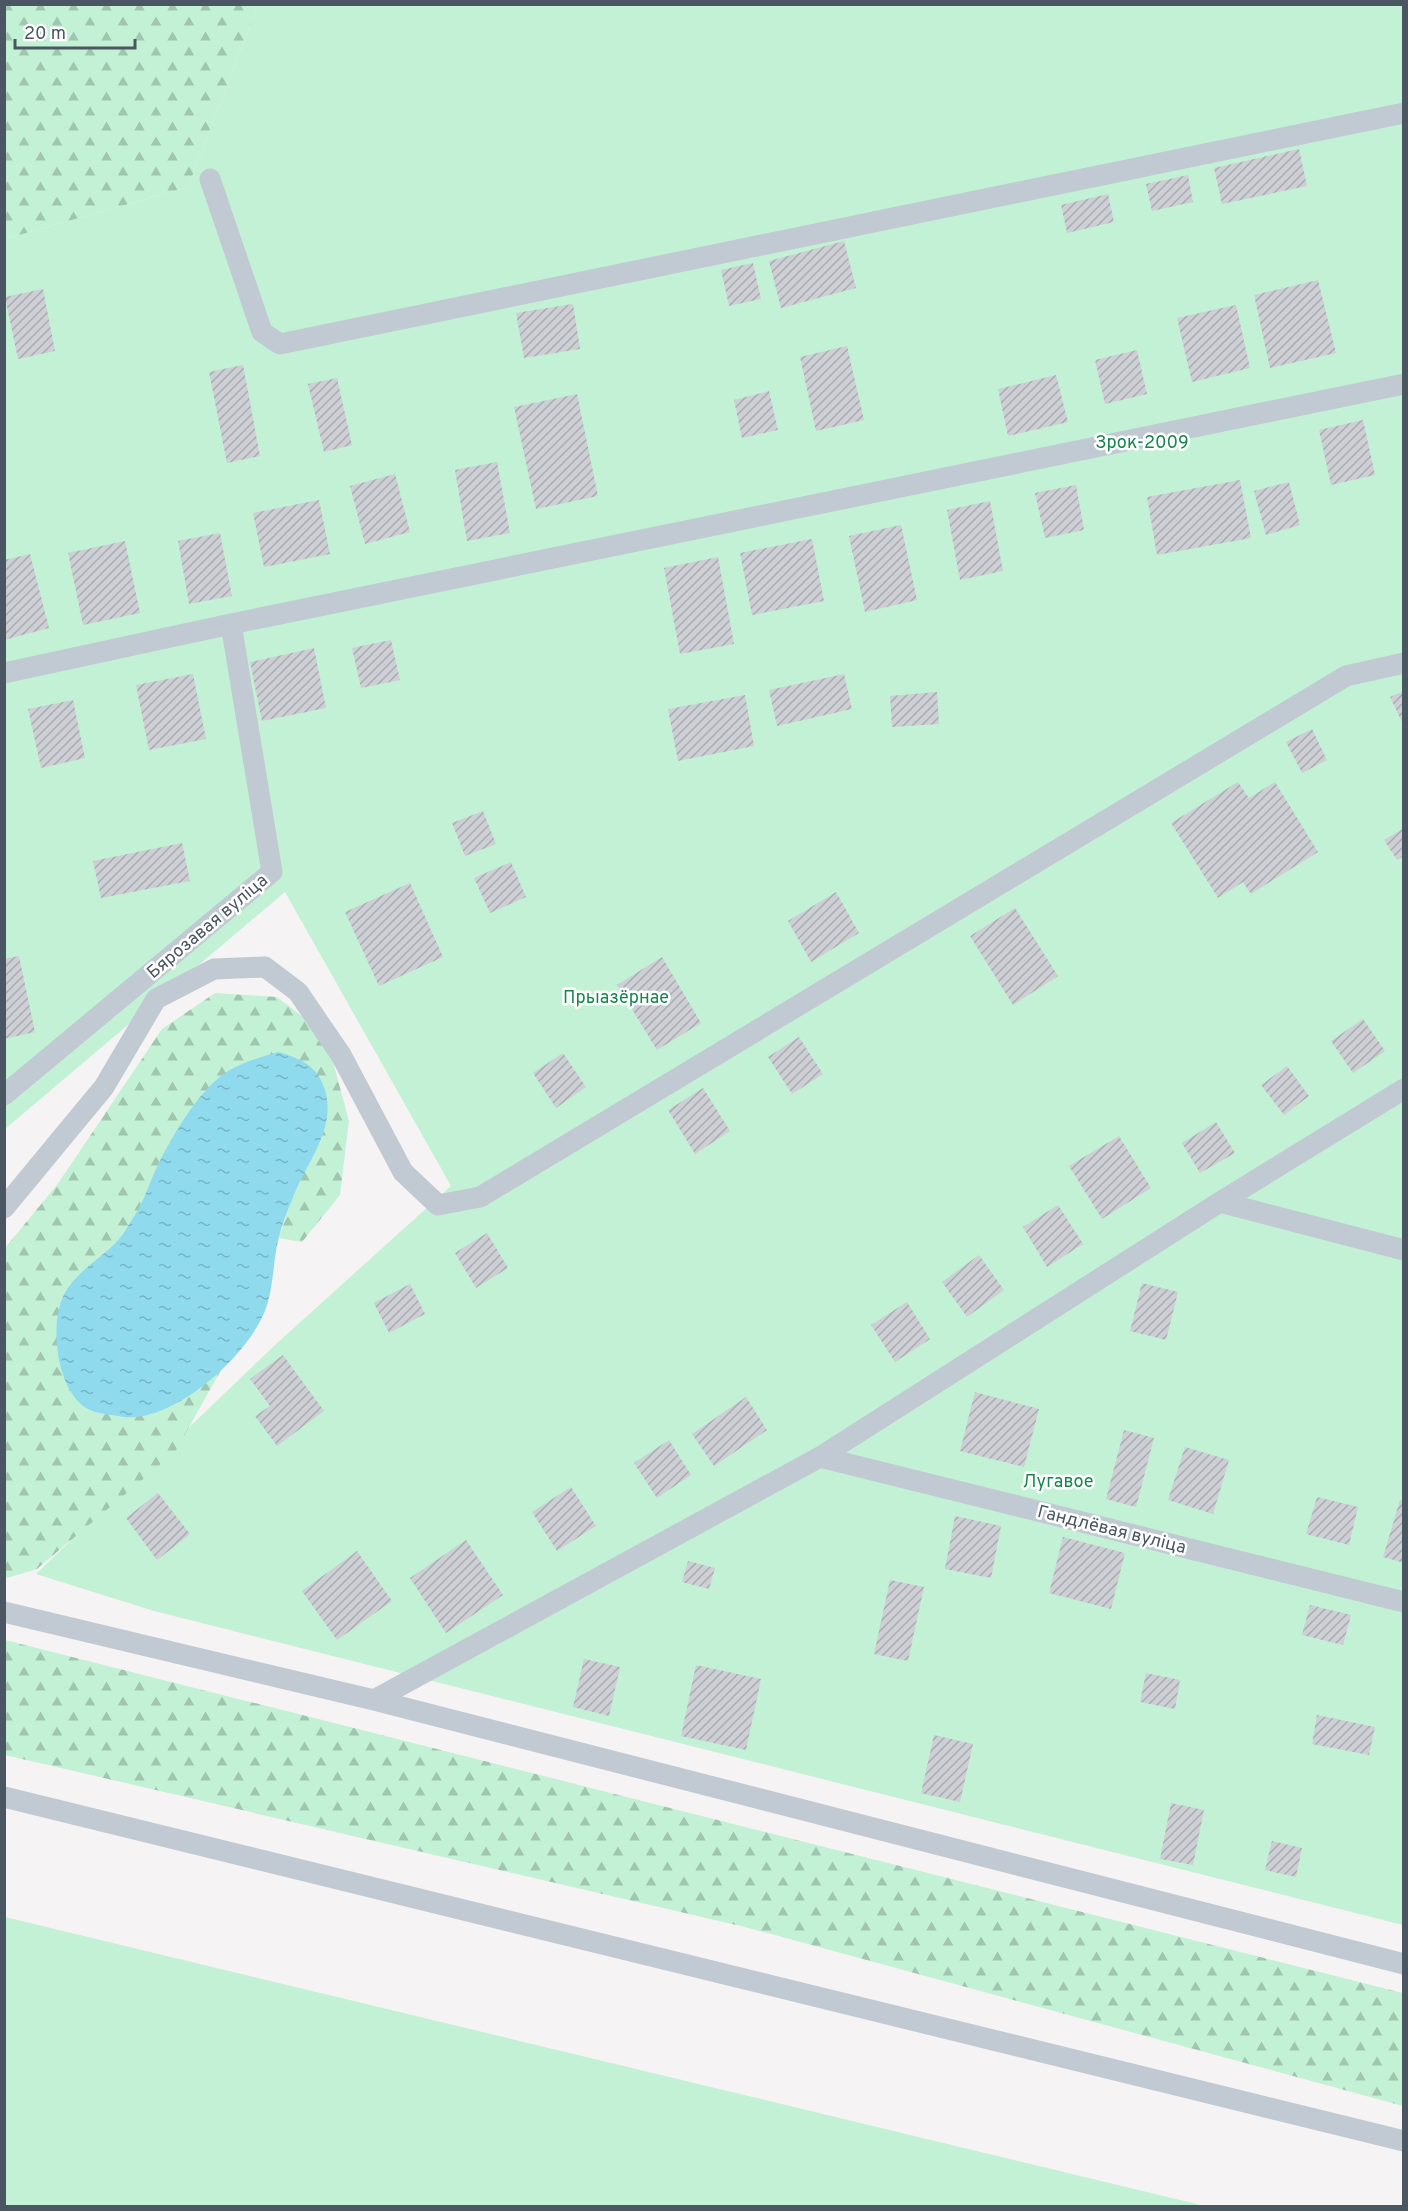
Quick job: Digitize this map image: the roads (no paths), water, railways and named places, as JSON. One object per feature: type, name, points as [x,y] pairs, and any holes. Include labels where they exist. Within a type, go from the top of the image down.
[{"type":"lane","points":[[210,179],[262,332],[280,344],[1404,113]]},
{"type":"lane","points":[[4,673],[231,624],[1404,384]]},
{"type":"lane","name":"Бярозавая вуліца","points":[[4,1095],[272,872],[231,624]]},
{"type":"lane","points":[[4,1208],[104,1086],[156,999],[214,969],[265,967],[298,992],[341,1055],[404,1172],[438,1205],[480,1197],[1346,676],[1404,663]]},
{"type":"lane","points":[[374,1700],[820,1457],[1220,1202],[1404,1089]]},
{"type":"lane","points":[[1220,1202],[1404,1250]]},
{"type":"lane","name":"Гандлёвая вуліца","points":[[820,1457],[1404,1602]]},
{"type":"lane","points":[[4,1612],[374,1700],[1404,1964]]},
{"type":"lane","points":[[4,1797],[1404,2140]]},
{"type":"water","points":[[278,1052],[301,1060],[313,1069],[322,1082],[328,1105],[323,1133],[283,1223],[277,1245],[269,1297],[259,1324],[229,1363],[188,1397],[166,1409],[144,1416],[124,1417],[86,1408],[76,1399],[62,1373],[57,1326],[62,1299],[73,1281],[123,1234],[140,1206],[171,1140],[207,1089],[228,1071]]},
{"type":"park label","name":"Зрок-2009","points":[[1142,442]]},
{"type":"park label","name":"Прыазёрнае","points":[[616,997]]},
{"type":"park label","name":"Лугавое","points":[[1058,1481]]}]
